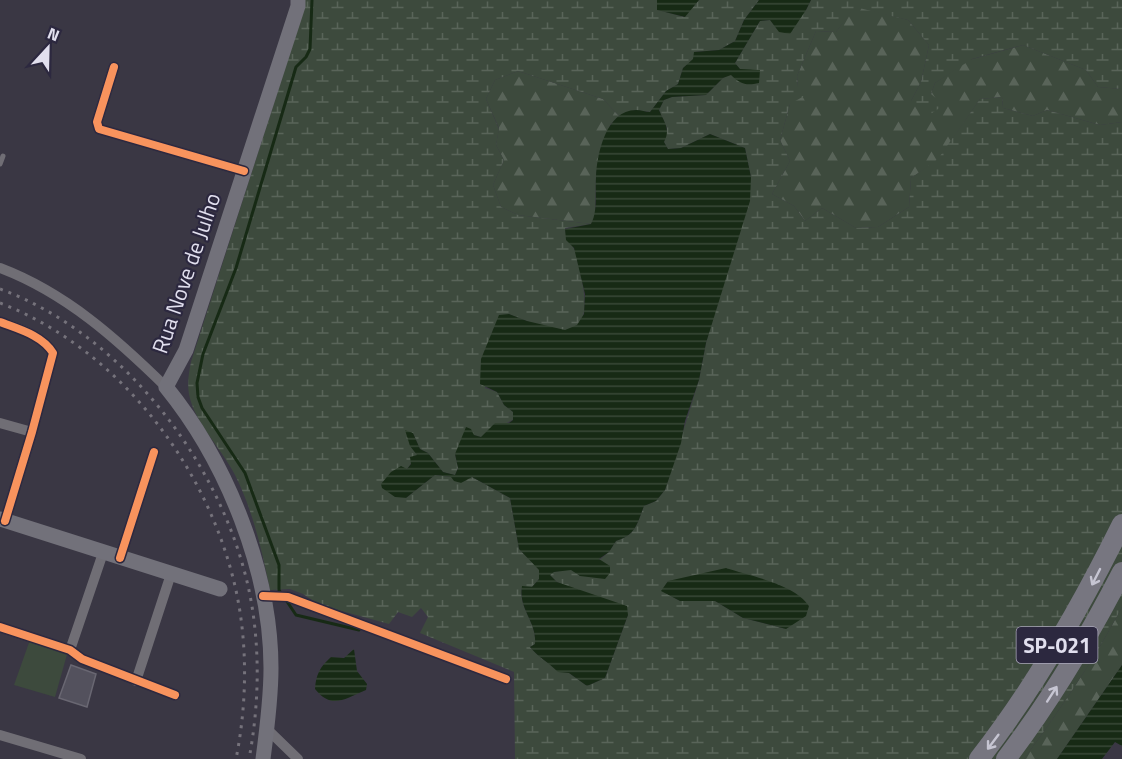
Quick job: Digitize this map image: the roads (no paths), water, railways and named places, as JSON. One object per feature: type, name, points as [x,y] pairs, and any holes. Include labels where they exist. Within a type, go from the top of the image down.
[{"type":"highway","name":"SP-021","points":[[980,759],[1036,680],[1066,630],[1122,524]]},
{"type":"highway","name":"SP-021","points":[[1006,759],[1029,729],[1077,655],[1122,572]]},
{"type":"main road","name":"Rua Nove de Julho","points":[[166,387],[186,350],[298,6],[298,0]]},
{"type":"main road","points":[[166,387],[180,405],[228,487],[268,596],[271,667],[263,759]]},
{"type":"main road","points":[[3,520],[220,589]]},
{"type":"street","points":[[114,67],[97,122],[99,129],[244,171]]},
{"type":"street","points":[[0,268],[50,291],[73,307],[129,350],[166,387]]},
{"type":"street","points":[[0,322],[40,339],[51,350],[53,358],[3,520]]},
{"type":"street","points":[[0,423],[32,432]]},
{"type":"street","points":[[120,558],[154,452]]},
{"type":"street","points":[[70,650],[103,552]]},
{"type":"street","points":[[136,681],[171,574]]},
{"type":"street","points":[[268,596],[288,597],[506,679]]},
{"type":"street","points":[[0,627],[70,650],[82,660],[175,695]]},
{"type":"street","points":[[267,729],[298,759]]},
{"type":"street","points":[[0,735],[81,759]]},
{"type":"lane","points":[[0,164],[3,156]]},
{"type":"waterway","points":[[282,595],[279,590],[279,565],[245,473],[202,408],[197,383],[203,354],[236,268],[296,67],[310,49],[312,0]]},
{"type":"waterway","points":[[286,600],[296,615],[359,630]]},
{"type":"railway","points":[[0,289],[47,311],[91,341],[132,377],[168,418],[199,464],[224,512],[242,563],[253,613],[257,650],[257,686],[249,759]]},
{"type":"railway","points":[[0,303],[41,322],[80,347],[115,377],[147,411],[175,448],[199,488],[218,531],[232,574],[241,619],[244,690],[236,759]]}]
